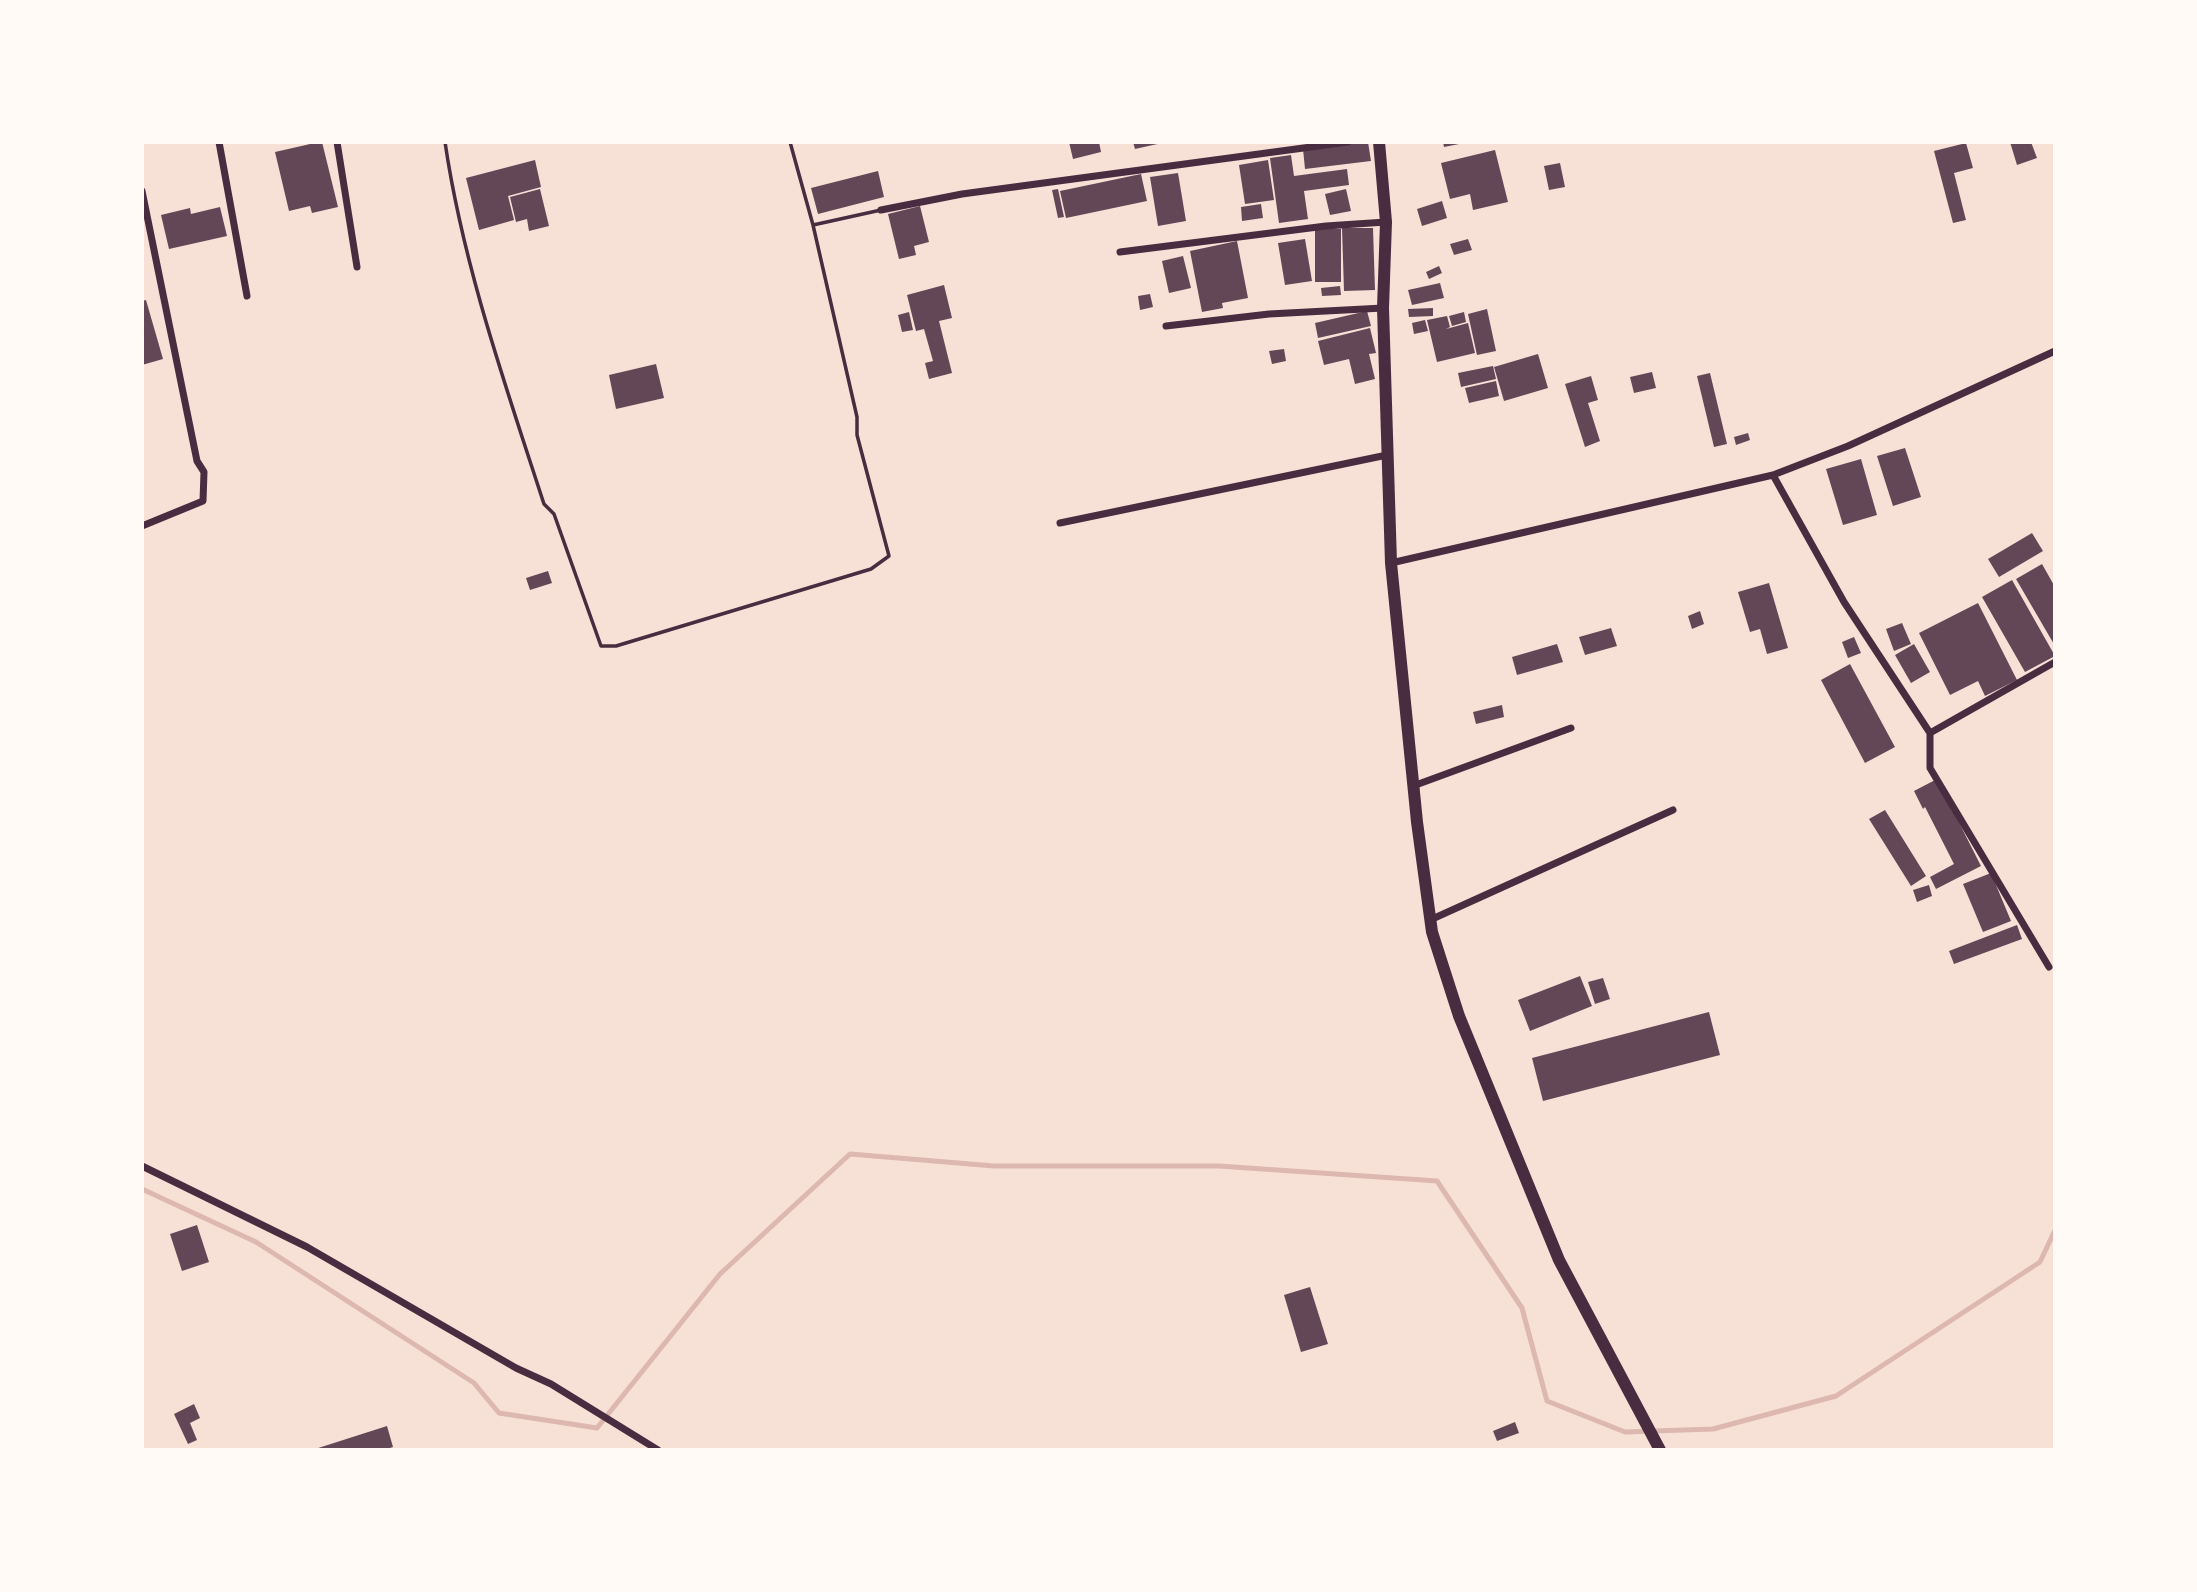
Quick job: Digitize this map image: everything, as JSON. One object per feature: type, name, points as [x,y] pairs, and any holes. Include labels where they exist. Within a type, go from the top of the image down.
[{"type":"main road","points":[[1379,142],[1386,222],[1383,309],[1391,563],[1413,786],[1432,932],[1459,1016],[1559,1260],[1660,1450]]},
{"type":"street","points":[[219,142],[247,296]]},
{"type":"street","points":[[337,142],[357,267]]},
{"type":"street","points":[[881,210],[962,194],[1348,142]]},
{"type":"street","points":[[142,191],[197,461],[204,472],[203,501],[142,526]]},
{"type":"street","points":[[1120,252],[1325,226],[1386,222]]},
{"type":"street","points":[[1166,326],[1269,314],[1383,309]]},
{"type":"street","points":[[1391,563],[1773,475],[1848,446],[2055,351]]},
{"type":"street","points":[[1060,523],[1387,455]]},
{"type":"street","points":[[1773,475],[1844,603],[1930,733],[1930,768],[2049,967]]},
{"type":"street","points":[[1930,733],[2055,662]]},
{"type":"street","points":[[1413,786],[1571,728]]},
{"type":"street","points":[[1430,920],[1673,810]]},
{"type":"street","points":[[142,1166],[307,1247],[516,1368],[551,1384],[659,1450]]},
{"type":"lane","points":[[445,142],[453,192],[501,372],[544,504],[554,514],[601,646],[616,646],[871,569],[889,555],[857,435],[857,417],[813,225],[790,142]]},
{"type":"lane","points":[[813,225],[881,210]]},
{"type":"building","points":[[322,142],[338,207],[312,213],[310,206],[289,211],[275,152]]},
{"type":"building","points":[[1069,142],[1099,142],[1101,152],[1073,159]]},
{"type":"building","points":[[1133,142],[1162,142],[1162,143],[1135,149]]},
{"type":"building","points":[[1368,142],[1371,161],[1305,169],[1303,149]]},
{"type":"building","points":[[1443,142],[1464,142],[1464,143],[1444,147]]},
{"type":"building","points":[[2010,142],[2031,142],[2037,158],[2017,165]]},
{"type":"building","points":[[1966,143],[1973,168],[1954,173],[1966,220],[1953,223],[1934,151]]},
{"type":"building","points":[[1495,150],[1508,202],[1473,210],[1470,194],[1450,199],[1441,163]]},
{"type":"building","points":[[1291,155],[1294,176],[1347,169],[1349,185],[1304,191],[1308,219],[1279,223],[1270,158]]},
{"type":"building","points":[[535,160],[541,187],[508,196],[514,220],[479,230],[466,178]]},
{"type":"building","points":[[1268,160],[1274,200],[1245,204],[1239,165]]},
{"type":"building","points":[[1560,163],[1565,187],[1549,190],[1544,166]]},
{"type":"building","points":[[878,171],[884,197],[818,214],[811,188]]},
{"type":"building","points":[[1178,173],[1186,221],[1158,226],[1150,177]]},
{"type":"building","points":[[1141,174],[1147,201],[1066,218],[1060,191]]},
{"type":"building","points":[[540,189],[549,226],[529,231],[527,219],[516,222],[510,197]]},
{"type":"building","points":[[1058,189],[1064,217],[1058,218],[1052,190]]},
{"type":"building","points":[[1346,189],[1351,211],[1330,215],[1325,194]]},
{"type":"building","points":[[1442,201],[1447,218],[1422,226],[1417,209]]},
{"type":"building","points":[[1261,204],[1263,218],[1242,221],[1241,207]]},
{"type":"building","points":[[920,206],[929,242],[914,246],[916,255],[899,259],[888,214]]},
{"type":"building","points":[[220,207],[227,236],[169,249],[161,215],[190,208],[191,214]]},
{"type":"building","points":[[1342,228],[1373,228],[1375,290],[1344,291]]},
{"type":"building","points":[[1315,229],[1341,229],[1341,282],[1315,282]]},
{"type":"building","points":[[1305,239],[1312,281],[1285,285],[1278,243]]},
{"type":"building","points":[[1468,239],[1472,250],[1454,255],[1450,244]]},
{"type":"building","points":[[1237,241],[1248,298],[1222,303],[1223,308],[1202,312],[1190,251]]},
{"type":"building","points":[[1183,256],[1191,288],[1169,293],[1162,261]]},
{"type":"building","points":[[1439,266],[1442,273],[1429,279],[1426,272]]},
{"type":"building","points":[[1440,283],[1444,298],[1412,305],[1408,290]]},
{"type":"building","points":[[944,285],[952,318],[939,321],[952,373],[929,379],[925,363],[933,361],[924,329],[916,331],[907,295]]},
{"type":"building","points":[[1340,286],[1341,295],[1322,296],[1321,288]]},
{"type":"building","points":[[1150,294],[1153,307],[1140,310],[1138,296]]},
{"type":"building","points":[[146,300],[163,359],[142,365],[142,301]]},
{"type":"building","points":[[1433,308],[1433,316],[1409,317],[1408,309]]},
{"type":"building","points":[[1487,309],[1496,351],[1477,355],[1468,314]]},
{"type":"building","points":[[1367,311],[1371,326],[1318,338],[1315,323]]},
{"type":"building","points":[[909,312],[913,330],[902,332],[898,315]]},
{"type":"building","points":[[1464,312],[1466,322],[1452,326],[1449,316]]},
{"type":"building","points":[[1447,316],[1450,327],[1446,329],[1468,323],[1475,353],[1437,362],[1427,320]]},
{"type":"building","points":[[1425,320],[1428,331],[1414,334],[1412,323]]},
{"type":"building","points":[[1370,328],[1376,353],[1369,354],[1375,379],[1355,384],[1349,359],[1324,365],[1318,341]]},
{"type":"building","points":[[1284,349],[1286,361],[1272,364],[1269,351]]},
{"type":"building","points":[[1538,354],[1548,388],[1504,401],[1494,367]]},
{"type":"building","points":[[656,364],[664,398],[616,409],[609,375]]},
{"type":"building","points":[[1493,366],[1496,379],[1461,387],[1458,373]]},
{"type":"building","points":[[1652,372],[1656,388],[1634,393],[1630,377]]},
{"type":"building","points":[[1710,373],[1727,444],[1714,447],[1697,376]]},
{"type":"building","points":[[1591,376],[1598,400],[1588,403],[1600,441],[1585,447],[1565,384]]},
{"type":"building","points":[[1496,381],[1499,396],[1469,403],[1465,388]]},
{"type":"building","points":[[1748,433],[1750,440],[1736,445],[1734,437]]},
{"type":"building","points":[[1905,448],[1921,497],[1893,506],[1877,456]]},
{"type":"building","points":[[1861,459],[1877,515],[1843,525],[1826,469]]},
{"type":"building","points":[[2032,533],[2043,551],[1999,577],[1988,559]]},
{"type":"building","points":[[2042,564],[2055,587],[2055,646],[2016,579]]},
{"type":"building","points":[[548,571],[552,583],[530,590],[526,578]]},
{"type":"building","points":[[2012,580],[2055,656],[2025,672],[1982,597]]},
{"type":"building","points":[[1769,583],[1788,648],[1767,654],[1760,629],[1750,632],[1738,592]]},
{"type":"building","points":[[1978,603],[2017,680],[1985,696],[1978,681],[1950,695],[1919,633]]},
{"type":"building","points":[[1700,611],[1704,624],[1692,629],[1688,616]]},
{"type":"building","points":[[1902,623],[1911,644],[1894,651],[1886,629]]},
{"type":"building","points":[[1611,628],[1617,646],[1585,655],[1579,637]]},
{"type":"building","points":[[1854,637],[1861,653],[1848,658],[1842,642]]},
{"type":"building","points":[[1557,644],[1563,662],[1517,675],[1512,657]]},
{"type":"building","points":[[1914,644],[1930,672],[1911,683],[1895,655]]},
{"type":"building","points":[[1850,664],[1895,747],[1865,763],[1821,680]]},
{"type":"building","points":[[1502,705],[1504,717],[1476,724],[1473,712]]},
{"type":"building","points":[[1937,779],[1981,866],[1936,889],[1930,877],[1954,864],[1914,791]]},
{"type":"building","points":[[1885,810],[1926,876],[1911,886],[1869,819]]},
{"type":"building","points":[[1991,873],[2011,921],[1983,932],[1963,884]]},
{"type":"building","points":[[1929,885],[1932,896],[1917,902],[1913,890]]},
{"type":"building","points":[[2017,925],[2022,939],[1954,964],[1949,951]]},
{"type":"building","points":[[1580,976],[1592,1006],[1530,1031],[1518,1000]]},
{"type":"building","points":[[1603,978],[1610,999],[1595,1004],[1588,982]]},
{"type":"building","points":[[1709,1012],[1720,1055],[1543,1101],[1532,1058]]},
{"type":"building","points":[[197,1225],[209,1262],[182,1271],[170,1234]]},
{"type":"building","points":[[1310,1287],[1328,1344],[1301,1352],[1284,1295]]},
{"type":"building","points":[[194,1404],[200,1418],[190,1423],[197,1440],[188,1444],[174,1414]]},
{"type":"building","points":[[1515,1422],[1519,1433],[1497,1441],[1493,1431]]},
{"type":"building","points":[[387,1426],[393,1447],[384,1450],[312,1450]]},
{"type":"waterway","points":[[142,1189],[256,1242],[474,1383],[499,1413],[597,1428],[720,1274],[850,1154],[994,1166],[1219,1166],[1437,1181],[1522,1308],[1547,1401],[1625,1432],[1713,1429],[1836,1396],[2040,1262],[2055,1230]]}]
